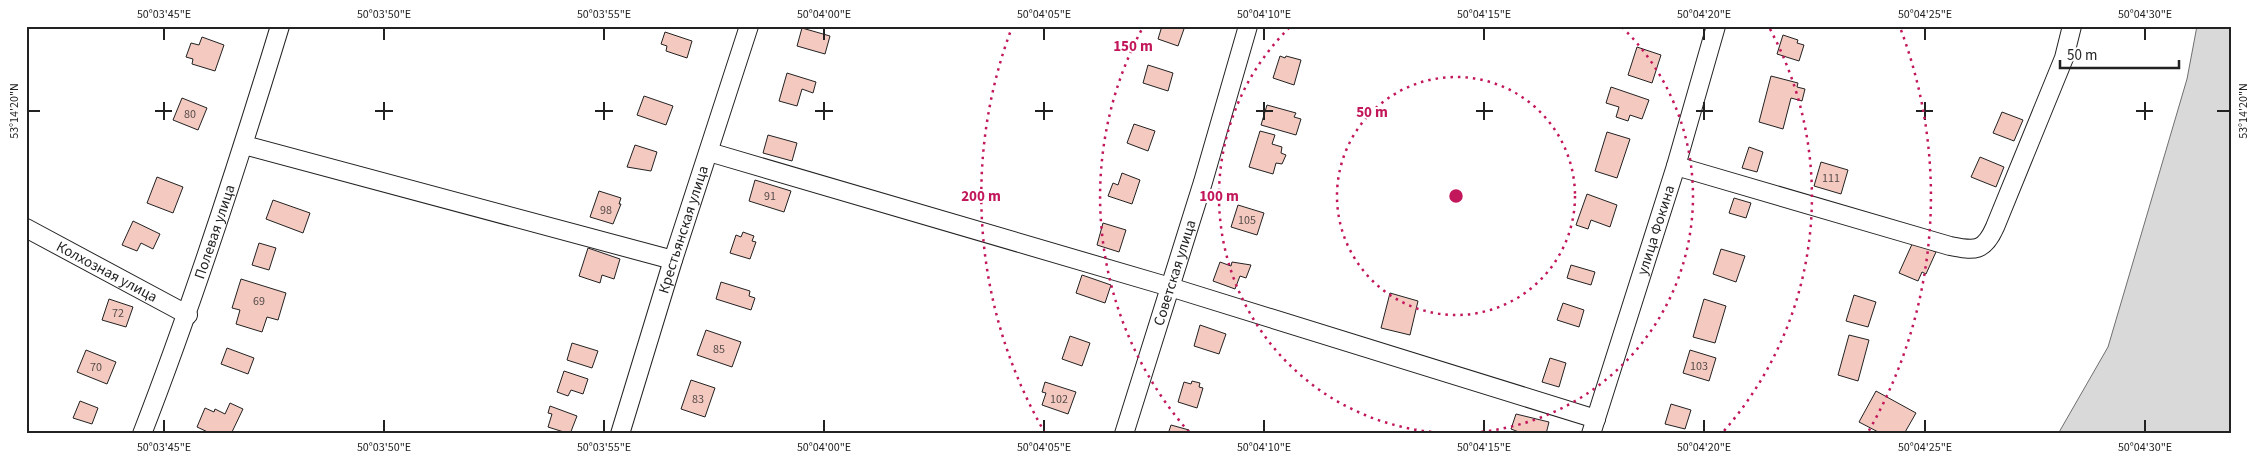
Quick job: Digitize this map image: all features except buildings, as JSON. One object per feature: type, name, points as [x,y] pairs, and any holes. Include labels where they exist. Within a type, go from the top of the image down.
[{"type":"street","name":"Полевая улица","points":[[142,434],[188,315],[244,145],[280,26]]},
{"type":"street","name":"Крестьянская улица","points":[[620,434],[673,260],[749,26]]},
{"type":"street","name":"Советская улица","points":[[1124,434],[1203,182],[1248,26]]},
{"type":"street","name":"улица Фокина","points":[[1594,426],[1676,166],[1716,26]]},
{"type":"street","points":[[1676,166],[1950,246],[1976,250],[1984,244],[1995,227],[2064,58],[2072,26]]},
{"type":"street","points":[[244,145],[673,260]]},
{"type":"street","points":[[709,152],[1170,287],[1594,426]]},
{"type":"street","name":"Колхозная улица","points":[[26,228],[188,315]]},
{"type":"shaded area","points":[[2197,26],[2231,26],[2231,434],[2058,434],[2108,347],[2187,79]]}]
